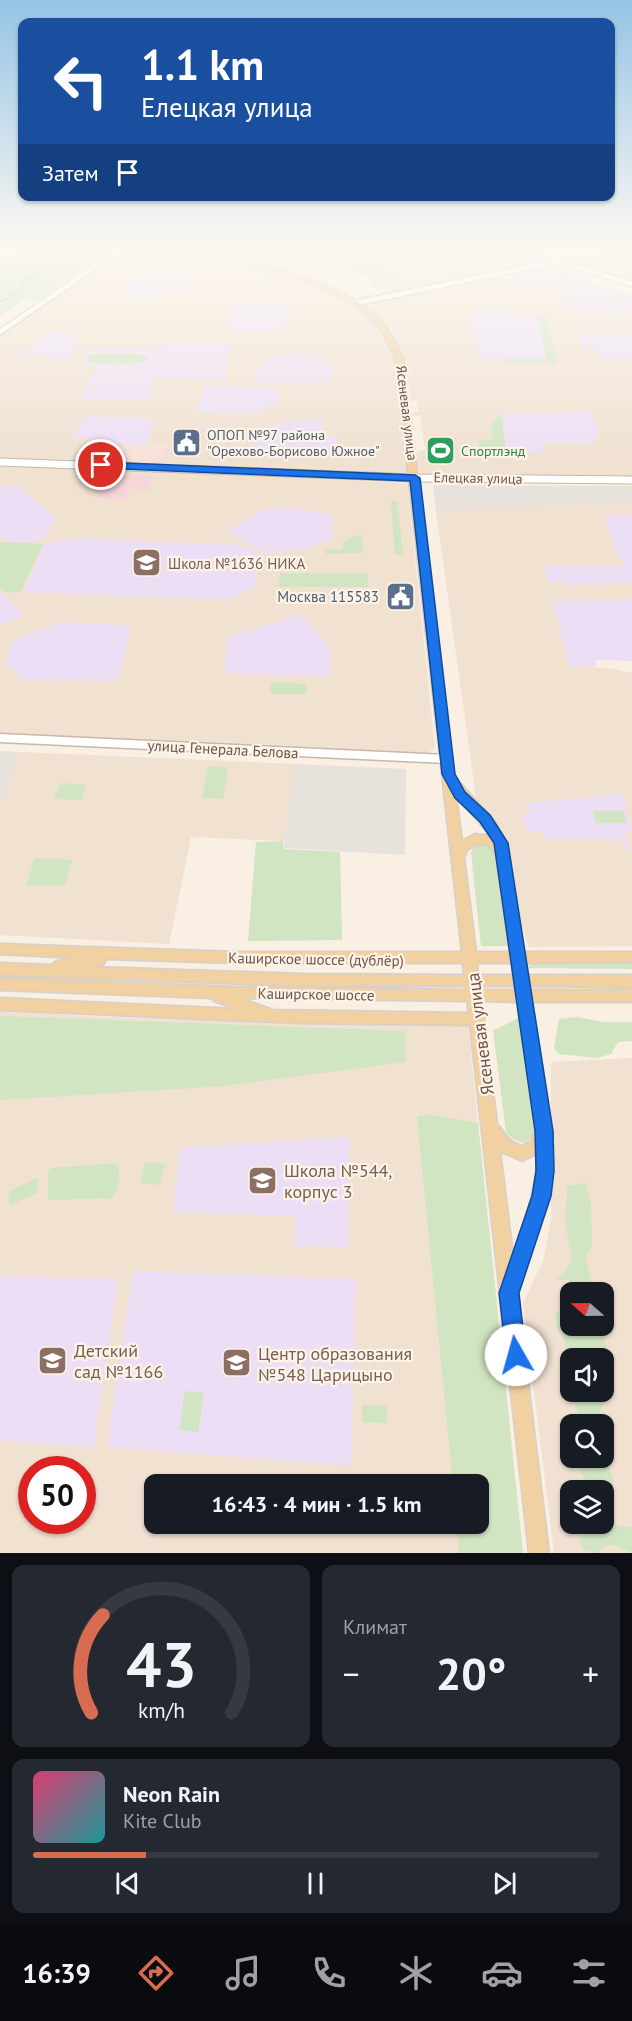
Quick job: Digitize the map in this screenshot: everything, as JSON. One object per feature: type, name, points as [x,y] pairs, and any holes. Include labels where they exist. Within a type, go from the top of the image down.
[{"type":"main road","name":"Ясеневая улица","points":[[376,319],[381,324],[397,350],[415,478],[539,1553]]},
{"type":"main road","name":"Ясеневая улица","points":[[448,774],[460,795],[485,818],[497,834],[504,854],[544,1131],[545,1171],[541,1196],[509,1293]]},
{"type":"main road","points":[[458,857],[462,847],[475,839],[492,841],[504,854]]},
{"type":"main road","name":"Каширское шоссе (дублёр)","points":[[0,950],[124,956],[335,960],[632,957]]},
{"type":"main road","points":[[32,971],[124,956]]},
{"type":"main road","name":"Каширское шоссе","points":[[0,969],[524,989],[632,996]]},
{"type":"main road","name":"Каширское шоссе","points":[[524,989],[632,981]]},
{"type":"main road","name":"Каширское шоссе","points":[[0,984],[201,993],[475,988]]},
{"type":"main road","points":[[201,993],[232,1000],[277,1017]]},
{"type":"main road","points":[[0,1004],[399,1021],[478,1019]]},
{"type":"main road","points":[[491,1128],[506,1146],[522,1154],[537,1146],[544,1131]]},
{"type":"street","points":[[0,332],[18,319]]},
{"type":"street","name":"Елецкая улица","points":[[0,462],[415,478],[632,480]]},
{"type":"street","name":"улица Генерала Белова","points":[[0,738],[447,759]]},
{"type":"shaded area","points":[[21,319],[371,319],[381,329],[395,359],[411,471],[407,474],[0,458],[0,334]]},
{"type":"shaded area","points":[[231,319],[290,319],[276,331],[230,331]]},
{"type":"shaded area","points":[[382,319],[632,319],[632,477],[424,476],[419,474],[417,453],[425,449],[420,415],[413,416],[413,412],[419,412],[417,401],[412,401],[404,356],[391,328]]},
{"type":"shaded area","points":[[471,319],[538,319],[547,359],[477,359]]},
{"type":"shaded area","points":[[49,332],[75,333],[73,340],[80,340],[70,360],[19,354]]},
{"type":"shaded area","points":[[577,334],[632,334],[632,358],[598,358],[595,350],[582,349]]},
{"type":"shaded area","points":[[230,344],[225,380],[154,378],[149,400],[80,399],[96,365],[81,364],[88,348],[160,349],[163,345]]},
{"type":"shaded area","points":[[292,353],[313,353],[322,363],[334,369],[331,382],[255,383],[257,370],[273,357]]},
{"type":"shaded area","points":[[203,385],[278,388],[279,405],[247,413],[198,412]]},
{"type":"shaded area","points":[[592,412],[598,437],[594,443],[543,442],[543,453],[506,452],[501,414]]},
{"type":"shaded area","points":[[86,416],[153,419],[147,445],[104,444],[73,435]]},
{"type":"shaded area","points":[[292,420],[324,421],[322,436],[337,436],[335,456],[255,451],[255,437],[272,426]]},
{"type":"shaded area","points":[[115,444],[169,445],[160,461],[110,459]]},
{"type":"shaded area","points":[[0,465],[407,483],[435,748],[427,753],[0,733]]},
{"type":"shaded area","points":[[81,473],[153,476],[149,489],[130,489],[125,501],[106,499],[99,496],[92,486],[78,485]]},
{"type":"shaded area","points":[[433,485],[632,486],[632,502],[436,511]]},
{"type":"shaded area","points":[[0,486],[19,487],[56,519],[47,534],[35,542],[5,541],[0,536]]},
{"type":"shaded area","points":[[632,502],[632,600],[582,601],[558,616],[557,621],[569,667],[610,668],[632,673],[632,946],[529,947],[521,922],[508,844],[500,829],[477,804],[436,511]]},
{"type":"shaded area","points":[[287,507],[332,515],[333,539],[309,548],[268,554],[226,532],[263,510]]},
{"type":"shaded area","points":[[604,515],[632,515],[632,583],[569,585],[568,582],[548,582],[544,566],[624,566],[623,561],[620,561]]},
{"type":"shaded area","name":"Школа №1636 НИКА","points":[[91,539],[240,545],[259,553],[255,586],[228,600],[23,592],[43,546],[55,540]]},
{"type":"shaded area","points":[[0,592],[24,615],[0,624]]},
{"type":"shaded area","points":[[632,600],[632,661],[595,660],[596,667],[569,667],[552,601]]},
{"type":"shaded area","points":[[301,615],[330,649],[331,676],[224,673],[229,636]]},
{"type":"shaded area","points":[[61,622],[131,626],[117,681],[16,680],[20,671],[12,670],[13,666],[5,665],[14,640]]},
{"type":"shaded area","points":[[0,751],[20,752],[0,808]]},
{"type":"shaded area","points":[[20,752],[294,764],[285,841],[191,837],[169,944],[0,935],[0,808]]},
{"type":"shaded area","points":[[294,764],[406,769],[405,855],[284,848]]},
{"type":"shaded area","points":[[622,794],[632,830],[625,831],[630,851],[625,851],[622,839],[544,840],[543,832],[528,832],[522,815],[530,814],[526,803]]},
{"type":"shaded area","points":[[0,1011],[103,1017],[468,1024],[520,1553],[0,1553]]},
{"type":"shaded area","points":[[632,1058],[632,1553],[554,1553],[523,1303],[543,1261],[551,1220],[551,1062]]},
{"type":"shaded area","name":"Школа №544, корпус 3","points":[[349,1137],[349,1247],[295,1246],[295,1216],[173,1212],[180,1148]]},
{"type":"shaded area","name":"Центр образования №548 Царицыно","points":[[133,1271],[356,1279],[351,1466],[107,1447]]},
{"type":"shaded area","name":"Детский сад №1166","points":[[0,1276],[118,1279],[93,1447],[0,1441]]},
{"type":"green space","points":[[538,319],[546,319],[557,363],[507,363],[505,359],[547,359]]},
{"type":"green space","points":[[140,354],[148,359],[143,362],[117,365],[99,364],[86,360],[89,355]]},
{"type":"green space","points":[[501,414],[506,452],[482,450],[477,440],[493,440],[491,425]]},
{"type":"green space","points":[[391,501],[397,501],[403,554],[395,555]]},
{"type":"green space","points":[[361,534],[363,553],[326,554],[325,549],[343,549],[343,542]]},
{"type":"green space","points":[[0,542],[43,544],[21,591],[7,593],[0,587]]},
{"type":"green space","points":[[280,573],[367,573],[368,587],[279,587]]},
{"type":"green space","points":[[271,683],[307,685],[306,694],[272,694],[269,691]]},
{"type":"green space","points":[[208,766],[228,767],[223,799],[202,798]]},
{"type":"green space","points":[[60,783],[86,785],[82,800],[54,799]]},
{"type":"green space","points":[[593,811],[624,811],[627,823],[596,823]]},
{"type":"green space","points":[[283,841],[284,849],[340,852],[342,940],[248,941],[256,842]]},
{"type":"green space","points":[[480,844],[490,844],[498,852],[511,946],[481,946],[471,853],[474,847]]},
{"type":"green space","points":[[35,858],[72,860],[65,886],[26,885]]},
{"type":"green space","points":[[632,962],[632,969],[529,968],[529,963]]},
{"type":"green space","points":[[0,1016],[405,1031],[406,1062],[224,1086],[0,1100]]},
{"type":"green space","points":[[520,1017],[537,1129],[534,1136],[524,1143],[513,1139],[506,1132],[493,1031]]},
{"type":"green space","points":[[577,1017],[603,1022],[632,1022],[632,1041],[618,1042],[611,1054],[597,1058],[559,1054],[554,1048],[559,1019]]},
{"type":"green space","points":[[432,1115],[478,1123],[523,1553],[459,1553],[457,1534],[489,1534],[489,1474],[452,1474],[417,1116]]},
{"type":"green space","points":[[145,1162],[165,1164],[160,1185],[140,1183]]},
{"type":"green space","points":[[115,1163],[119,1170],[119,1181],[117,1191],[112,1198],[51,1200],[48,1198],[48,1172],[51,1168]]},
{"type":"green space","points":[[38,1177],[37,1193],[10,1205],[8,1192]]},
{"type":"green space","points":[[586,1183],[591,1206],[592,1246],[585,1256],[591,1282],[555,1280],[568,1266],[571,1254],[566,1220],[567,1186]]},
{"type":"green space","points":[[560,1312],[560,1333],[556,1326],[555,1313]]},
{"type":"green space","points":[[562,1336],[604,1336],[606,1348],[566,1348]]},
{"type":"green space","points":[[185,1391],[204,1393],[198,1432],[179,1430]]},
{"type":"green space","points":[[575,1402],[604,1402],[599,1414],[578,1413]]},
{"type":"green space","points":[[362,1405],[387,1406],[387,1423],[362,1422]]},
{"type":"green space","points":[[579,1468],[609,1468],[613,1480],[585,1480]]},
{"type":"green space","points":[[614,1525],[632,1527],[632,1553],[611,1545],[596,1553],[584,1550],[579,1541],[583,1534],[614,1534]]},
{"type":"place","name":"ОПОП №97 района \"Орехово-Борисово Южное\"","points":[[186,443]]},
{"type":"place","name":"Спортлэнд","points":[[440,451]]},
{"type":"place","name":"Школа №1636 НИКА","points":[[147,563]]},
{"type":"place","name":"Москва 115583","points":[[400,596]]},
{"type":"place","name":"Школа №544, корпус 3","points":[[263,1180]]},
{"type":"place","name":"Детский сад №1166","points":[[53,1360]]},
{"type":"place","name":"Центр образования №548 Царицыно","points":[[237,1363]]},
{"type":"route","points":[[101,465],[415,478],[448,774],[460,795],[485,818],[497,834],[504,854],[544,1131],[545,1171],[541,1196],[509,1293],[516,1355]]}]
